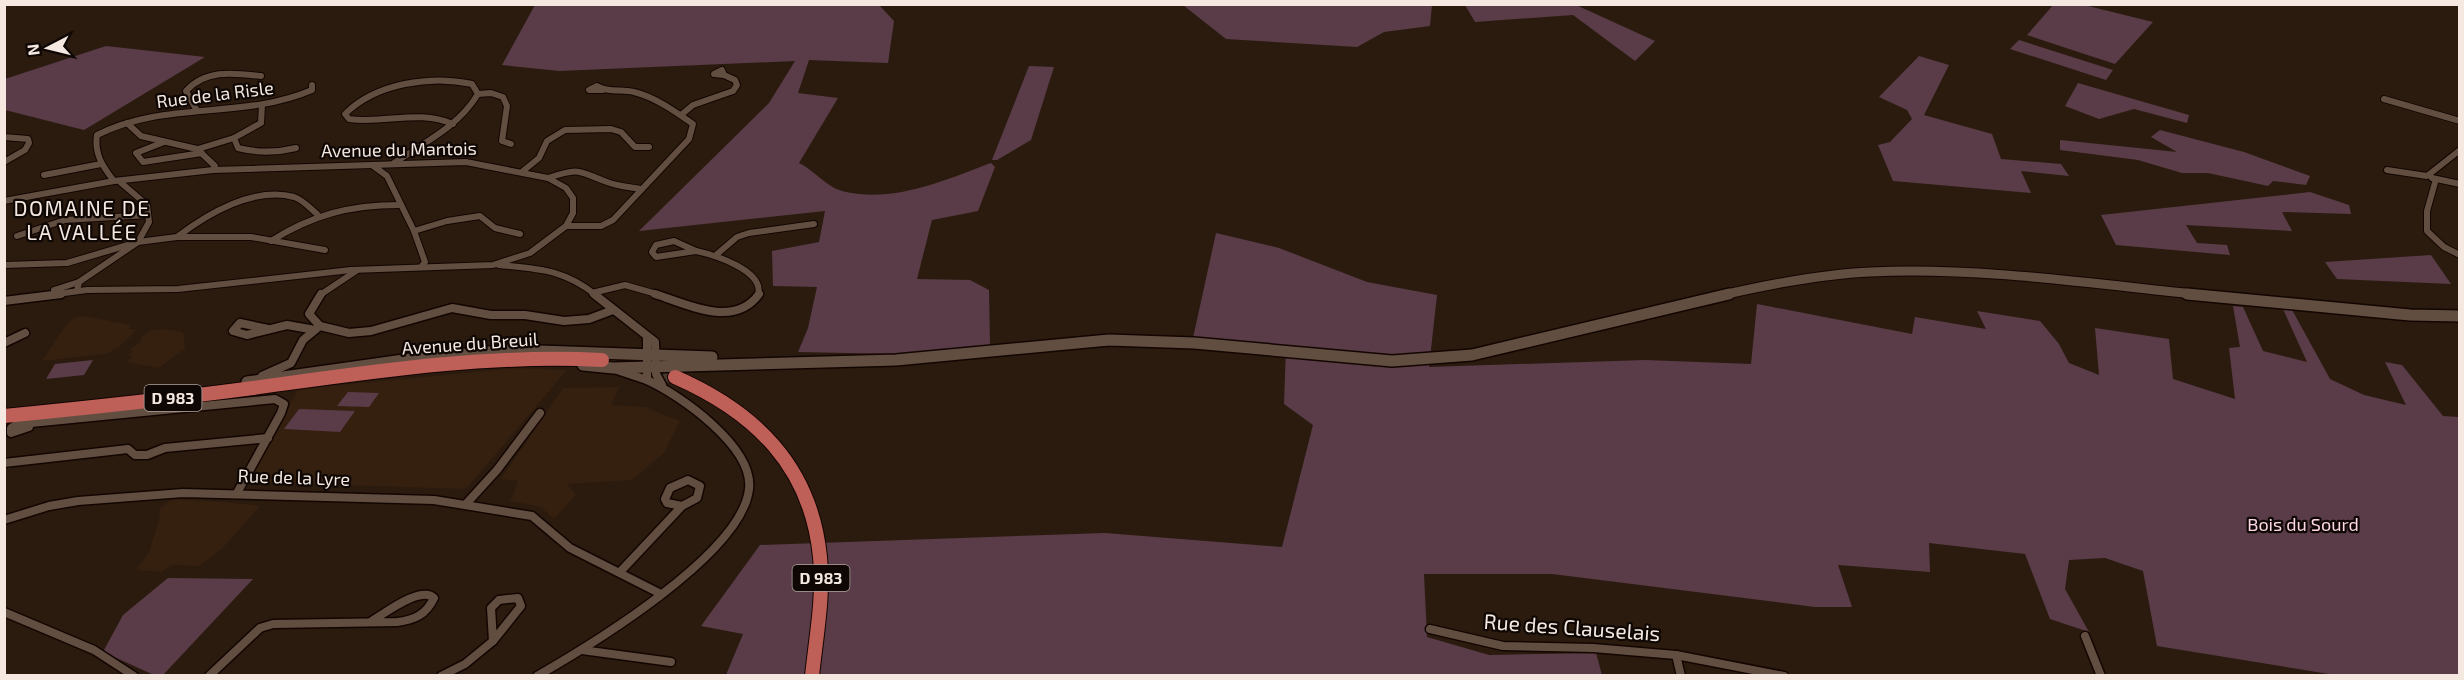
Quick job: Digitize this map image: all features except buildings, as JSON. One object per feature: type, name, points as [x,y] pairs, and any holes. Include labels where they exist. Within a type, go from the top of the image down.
[{"type":"main road","points":[[247,382],[419,358],[508,350],[571,349],[651,361],[670,376],[820,362],[916,359],[1044,344],[1109,340],[1194,343],[1392,361],[1427,360],[1472,355],[1682,304],[1808,278],[1869,272],[1938,271],[1995,274],[2410,315],[2460,316]]},
{"type":"main road","name":"Avenue du Breuil","points":[[4,410],[247,382],[498,358],[553,357],[602,360]]},
{"type":"main road","points":[[340,374],[363,375],[538,362],[613,368],[651,361],[776,358],[820,362]]},
{"type":"main road","name":"Avenue du Breuil","points":[[4,416],[245,389],[340,374]]},
{"type":"main road","name":"D 983","points":[[670,376],[715,395],[748,417],[781,451],[803,489],[815,524],[821,567],[820,602],[812,675]]},
{"type":"street","points":[[196,109],[186,91],[191,84],[202,77],[219,73],[261,76]]},
{"type":"street","points":[[681,115],[693,105],[733,91],[737,85],[735,80],[724,75]]},
{"type":"street","points":[[453,124],[428,114],[360,121],[350,119],[345,114],[361,98],[411,84],[463,80],[472,84],[478,94]]},
{"type":"street","name":"Rue de la Risle","points":[[148,215],[147,205],[116,181],[101,164],[95,148],[97,135],[106,129],[127,123],[196,109],[262,105],[300,98],[312,90],[312,85]]},
{"type":"street","points":[[494,265],[530,253],[566,226],[601,225],[613,220],[624,212],[640,189],[689,139],[693,124],[681,115],[644,95],[620,90],[603,90]]},
{"type":"street","points":[[478,94],[491,93],[503,97],[507,106],[502,141],[510,144]]},
{"type":"street","points":[[387,176],[396,164],[470,110],[478,94]]},
{"type":"street","points":[[2385,99],[2460,122]]},
{"type":"street","points":[[164,142],[136,153],[143,162],[200,151],[234,138],[261,123],[262,105]]},
{"type":"street","points":[[127,123],[131,131],[200,151],[215,166],[213,170]]},
{"type":"street","points":[[523,171],[539,158],[547,141],[565,130],[611,129],[621,132],[635,147],[649,147]]},
{"type":"street","points":[[4,137],[29,142],[25,150],[4,162]]},
{"type":"street","points":[[234,138],[238,148],[250,152],[282,152],[296,148]]},
{"type":"street","points":[[2427,176],[2460,150]]},
{"type":"street","name":"Avenue du Mantois","points":[[4,201],[116,181],[213,170],[466,162],[523,171],[548,178],[566,188],[573,198],[573,213],[566,226]]},
{"type":"street","points":[[44,176],[101,164]]},
{"type":"street","points":[[372,165],[387,176],[399,205],[414,231],[425,262],[421,267]]},
{"type":"street","points":[[2387,170],[2460,184]]},
{"type":"street","points":[[548,178],[566,172],[584,171],[608,183],[640,189]]},
{"type":"street","points":[[129,190],[146,177]]},
{"type":"street","points":[[2436,179],[2427,211],[2427,231],[2444,247],[2460,255]]},
{"type":"street","points":[[177,237],[210,214],[236,203],[267,197],[296,197],[317,214]]},
{"type":"street","points":[[271,241],[317,214],[355,206],[399,205]]},
{"type":"street","points":[[17,236],[39,225],[61,219],[148,215],[149,222],[138,242],[79,282],[43,294]]},
{"type":"street","points":[[414,231],[447,221],[480,216],[495,228],[520,234]]},
{"type":"street","points":[[716,255],[737,237],[814,224]]},
{"type":"street","points":[[4,265],[67,263],[138,242],[177,237],[251,237],[325,250]]},
{"type":"street","points":[[592,293],[625,285],[713,313],[732,312],[755,299],[760,292],[760,283],[751,273],[716,255],[696,251],[674,241],[656,245],[652,252],[656,257],[663,258],[696,251]]},
{"type":"street","points":[[530,253],[530,266]]},
{"type":"street","points":[[4,301],[77,291],[178,289],[342,274],[357,270],[494,265],[530,266],[552,270],[577,280],[647,338],[655,342],[647,380]]},
{"type":"street","points":[[318,328],[309,314],[311,305],[342,274]]},
{"type":"street","points":[[77,291],[79,282]]},
{"type":"street","points":[[268,329],[296,325],[349,333],[371,331],[452,308],[491,315],[525,315],[564,321],[589,319],[614,310]]},
{"type":"street","points":[[247,382],[291,363],[303,340],[318,328]]},
{"type":"street","points":[[4,343],[25,333]]},
{"type":"street","points":[[651,361],[657,380],[670,376]]},
{"type":"street","points":[[613,368],[647,380],[670,376]]},
{"type":"street","points":[[537,675],[619,627],[698,561],[729,530],[745,506],[749,490],[747,477],[733,449],[670,376]]},
{"type":"street","points":[[31,423],[275,399],[284,404],[237,493]]},
{"type":"street","points":[[466,504],[495,473],[540,413]]},
{"type":"street","points":[[4,462],[128,449],[135,455],[147,455],[165,448],[268,438]]},
{"type":"street","name":"Rue de la Lyre","points":[[4,520],[49,506],[122,497],[183,493],[354,496],[466,504],[532,516],[570,548],[659,593]]},
{"type":"street","points":[[620,572],[682,506]]},
{"type":"street","points":[[209,675],[260,628],[273,624],[397,622],[421,617],[434,598],[429,594],[420,593],[370,622]]},
{"type":"street","points":[[441,675],[455,670],[493,642],[521,606],[518,598],[499,600],[491,608],[493,642]]},
{"type":"street","points":[[4,612],[84,646],[134,675]]},
{"type":"street","name":"Rue des Clauselais","points":[[1430,629],[1503,646],[1593,648],[1676,655],[1784,675]]},
{"type":"street","points":[[2085,636],[2101,675]]},
{"type":"street","points":[[582,650],[671,662]]},
{"type":"street","name":"Rue des Clauselais","points":[[1676,655],[1681,675]]},
{"type":"shaded area","points":[[84,316],[131,325],[128,328],[137,330],[119,347],[106,354],[42,361],[66,325],[75,317]]},
{"type":"shaded area","points":[[166,329],[183,332],[185,348],[159,368],[126,362],[132,357],[128,355],[133,351],[129,350],[141,341],[141,337],[151,330]]},
{"type":"shaded area","points":[[519,368],[567,370],[466,489],[248,482],[298,389]]},
{"type":"shaded area","points":[[619,387],[611,405],[645,407],[680,421],[664,453],[632,480],[567,484],[576,495],[554,519],[541,507],[510,501],[518,481],[501,479],[563,388]]},
{"type":"shaded area","points":[[172,499],[260,506],[222,549],[199,566],[172,565],[161,572],[136,570],[149,552],[159,520],[160,508]]},
{"type":"green space","points":[[2054,4],[2084,5],[2153,22],[2115,64],[2027,35]]},
{"type":"green space","points":[[535,5],[879,5],[894,21],[888,63],[809,60],[798,93],[838,98],[799,163],[836,189],[861,194],[880,194],[937,183],[991,163],[995,167],[978,211],[932,220],[917,279],[970,280],[989,290],[990,345],[897,354],[798,352],[808,328],[817,287],[773,286],[772,251],[819,242],[825,211],[639,231],[769,103],[795,61],[559,71],[502,65]]},
{"type":"green space","points":[[1183,5],[1432,5],[1430,26],[1384,32],[1357,47],[1226,39]]},
{"type":"green space","points":[[1465,5],[1576,5],[1655,41],[1635,61],[1573,15],[1475,22]]},
{"type":"green space","points":[[2019,40],[2113,70],[2106,80],[2010,49]]},
{"type":"green space","points":[[106,46],[205,57],[84,130],[5,110],[5,79]]},
{"type":"green space","points":[[1919,56],[1949,65],[1924,115],[1992,134],[2001,159],[2061,164],[2069,176],[2021,171],[2031,193],[1893,181],[1878,145],[1890,142],[1912,119],[1907,110],[1879,97]]},
{"type":"green space","points":[[1029,66],[1054,67],[1031,140],[997,160],[992,160]]},
{"type":"green space","points":[[2078,83],[2189,115],[2187,123],[2134,109],[2099,119],[2065,106]]},
{"type":"green space","points":[[2160,130],[2244,152],[2310,176],[2306,185],[2273,181],[2268,186],[2208,173],[2182,173],[2138,160],[2060,150],[2060,140],[2177,152],[2151,137]]},
{"type":"green space","points":[[2310,192],[2349,205],[2351,214],[2282,212],[2292,231],[2186,225],[2197,243],[2227,245],[2230,255],[2116,245],[2101,215]]},
{"type":"green space","name":"Bois du Sourd","points":[[1216,233],[1279,248],[1367,282],[1437,295],[1429,367],[1645,360],[1751,364],[1757,304],[1912,334],[1915,317],[1986,329],[1977,311],[2040,321],[2059,344],[2069,363],[2099,375],[2095,328],[2169,339],[2173,379],[2235,399],[2229,348],[2240,347],[2233,306],[2243,307],[2263,351],[2307,362],[2283,309],[2291,308],[2330,379],[2364,395],[2406,405],[2385,362],[2402,365],[2443,416],[2459,417],[2459,675],[2335,675],[2157,646],[2143,571],[2105,558],[2069,560],[2065,589],[2089,632],[2050,619],[2025,554],[1929,543],[1930,572],[1838,565],[1852,607],[1815,607],[1552,574],[1424,574],[1427,637],[1489,655],[1596,653],[1602,675],[726,675],[743,634],[701,626],[760,545],[1105,533],[1282,547],[1313,425],[1284,404],[1286,348],[1193,338]]},
{"type":"green space","points":[[2431,255],[2451,284],[2337,279],[2325,262]]},
{"type":"green space","points":[[93,360],[84,375],[46,379],[55,364]]},
{"type":"green space","points":[[348,392],[379,393],[369,407],[337,406]]},
{"type":"green space","points":[[299,409],[355,411],[340,432],[284,429]]},
{"type":"green space","points":[[168,578],[253,579],[163,675],[154,675],[103,652],[123,615]]},
{"type":"tunnel","points":[[602,360],[675,377]]},
{"type":"district","name":"DOMAINE DE LA VALLÉE","points":[[82,221]]}]
